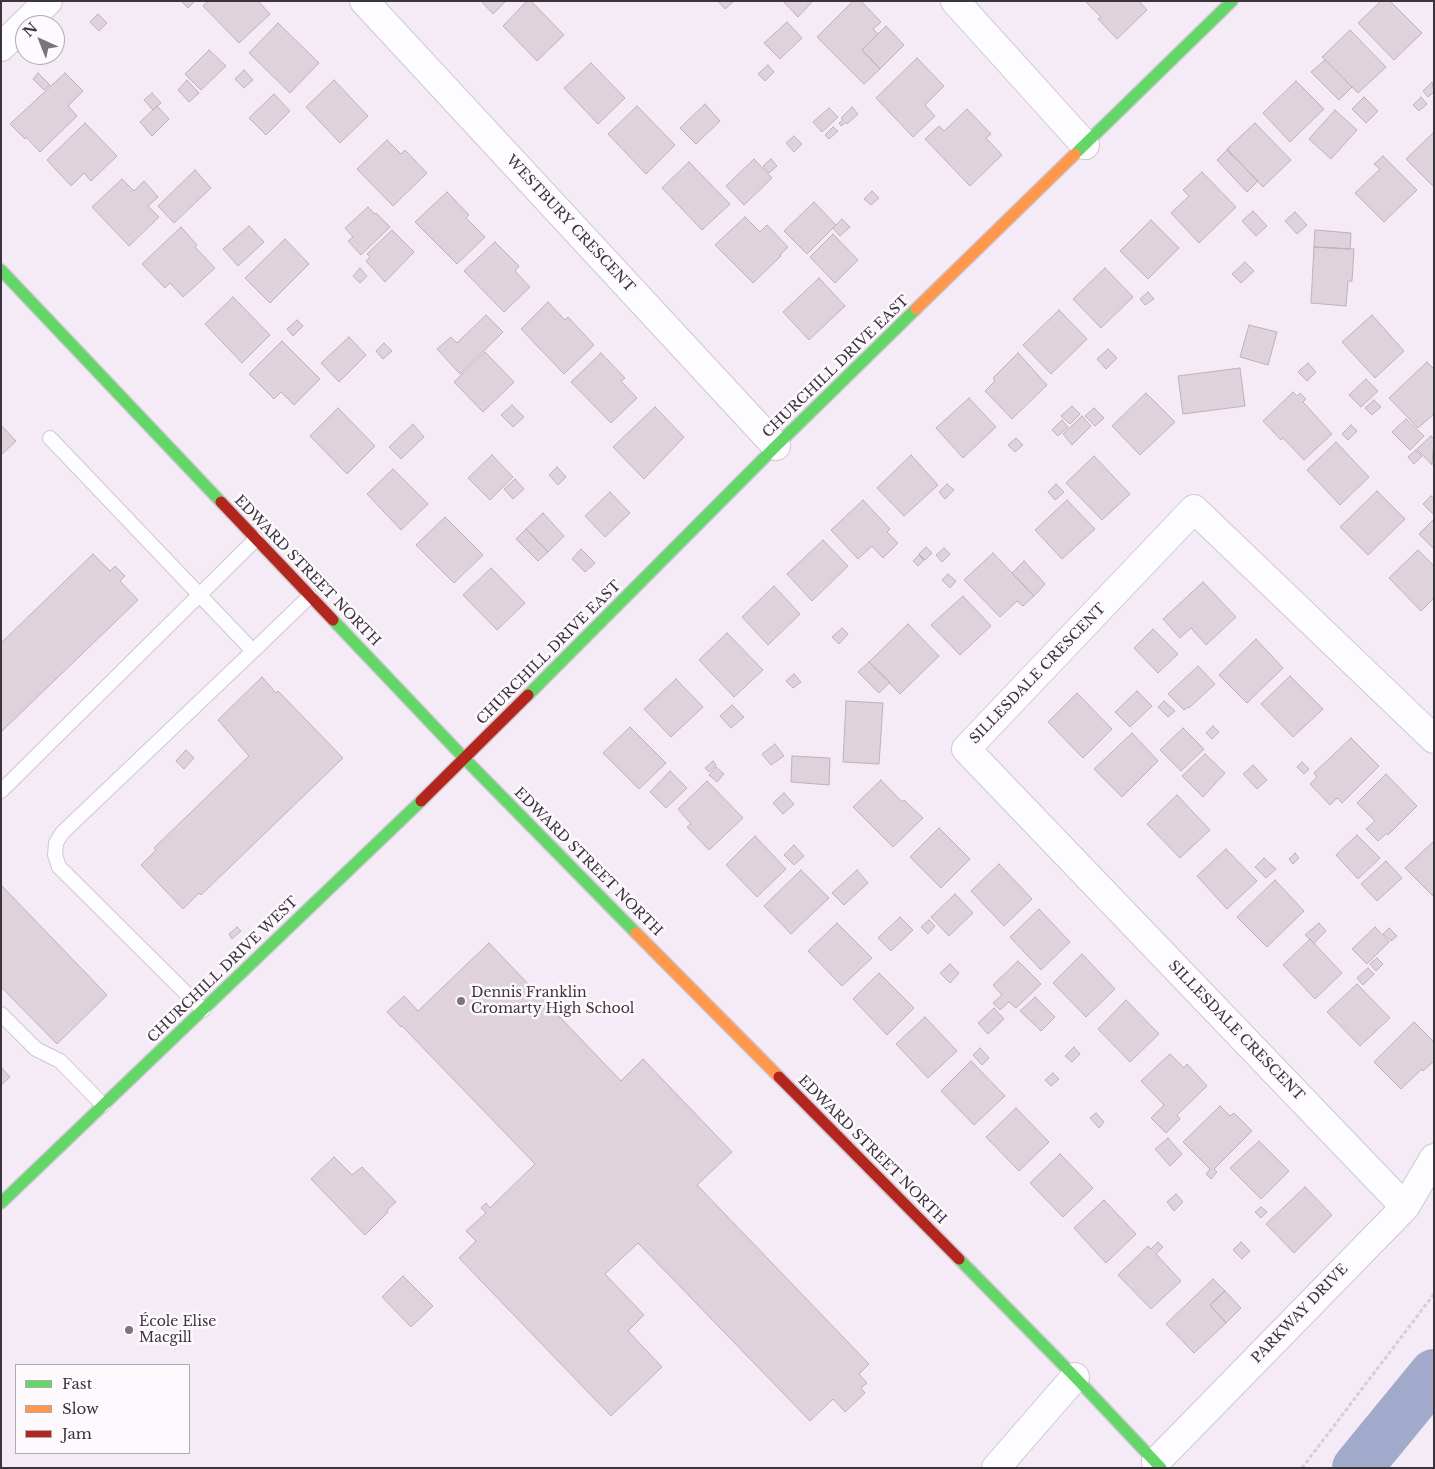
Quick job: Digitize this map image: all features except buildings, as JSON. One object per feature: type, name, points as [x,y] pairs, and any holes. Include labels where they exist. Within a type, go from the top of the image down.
[{"type":"street","points":[[1,46],[48,1]]},
{"type":"street","name":"WESTBURY CRESCENT","points":[[364,1],[776,446]]},
{"type":"street","points":[[955,1],[1085,145]]},
{"type":"street","name":"CHURCHILL DRIVE EAST","points":[[465,759],[776,446],[1232,1]]},
{"type":"street","name":"EDWARD STREET NORTH","points":[[1,270],[465,759],[1075,1377],[1159,1465]]},
{"type":"street","name":"SILLESDALE CRESCENT","points":[[1405,1207],[966,749],[1194,509],[1434,739]]},
{"type":"street","name":"CHURCHILL DRIVE WEST","points":[[1,1202],[465,759]]},
{"type":"street","name":"PARKWAY DRIVE","points":[[1159,1465],[1405,1207],[1434,1158]]},
{"type":"street","points":[[996,1468],[1075,1377]]},
{"type":"lane","points":[[50,438],[253,651]]},
{"type":"lane","points":[[1,791],[256,539]]},
{"type":"lane","points":[[203,1010],[59,867],[55,855],[56,843],[62,833],[310,596]]},
{"type":"lane","points":[[1,1014],[36,1049],[60,1061],[103,1105]]},
{"type":"path","points":[[1302,1468],[1434,1294]]},
{"type":"waterway","points":[[1357,1468],[1434,1374]]},
{"type":"traffic: fast","points":[[1075,154],[1232,1]]},
{"type":"traffic: fast","points":[[1,270],[221,502]]},
{"type":"traffic: fast","points":[[528,695],[776,446],[916,309]]},
{"type":"traffic: fast","points":[[333,620],[465,759],[636,933]]},
{"type":"traffic: fast","points":[[1,1203],[421,801]]},
{"type":"traffic: fast","points":[[959,1259],[1161,1468]]},
{"type":"traffic: slow","points":[[916,309],[1075,154]]},
{"type":"traffic: slow","points":[[636,933],[779,1077]]},
{"type":"traffic: jam","points":[[221,502],[333,620]]},
{"type":"traffic: jam","points":[[421,801],[528,695]]},
{"type":"traffic: jam","points":[[779,1077],[959,1259]]},
{"type":"place","name":"Dennis Franklin Cromarty High School","points":[[461,1001]]},
{"type":"place","name":"École Elise Macgill","points":[[129,1330]]}]
